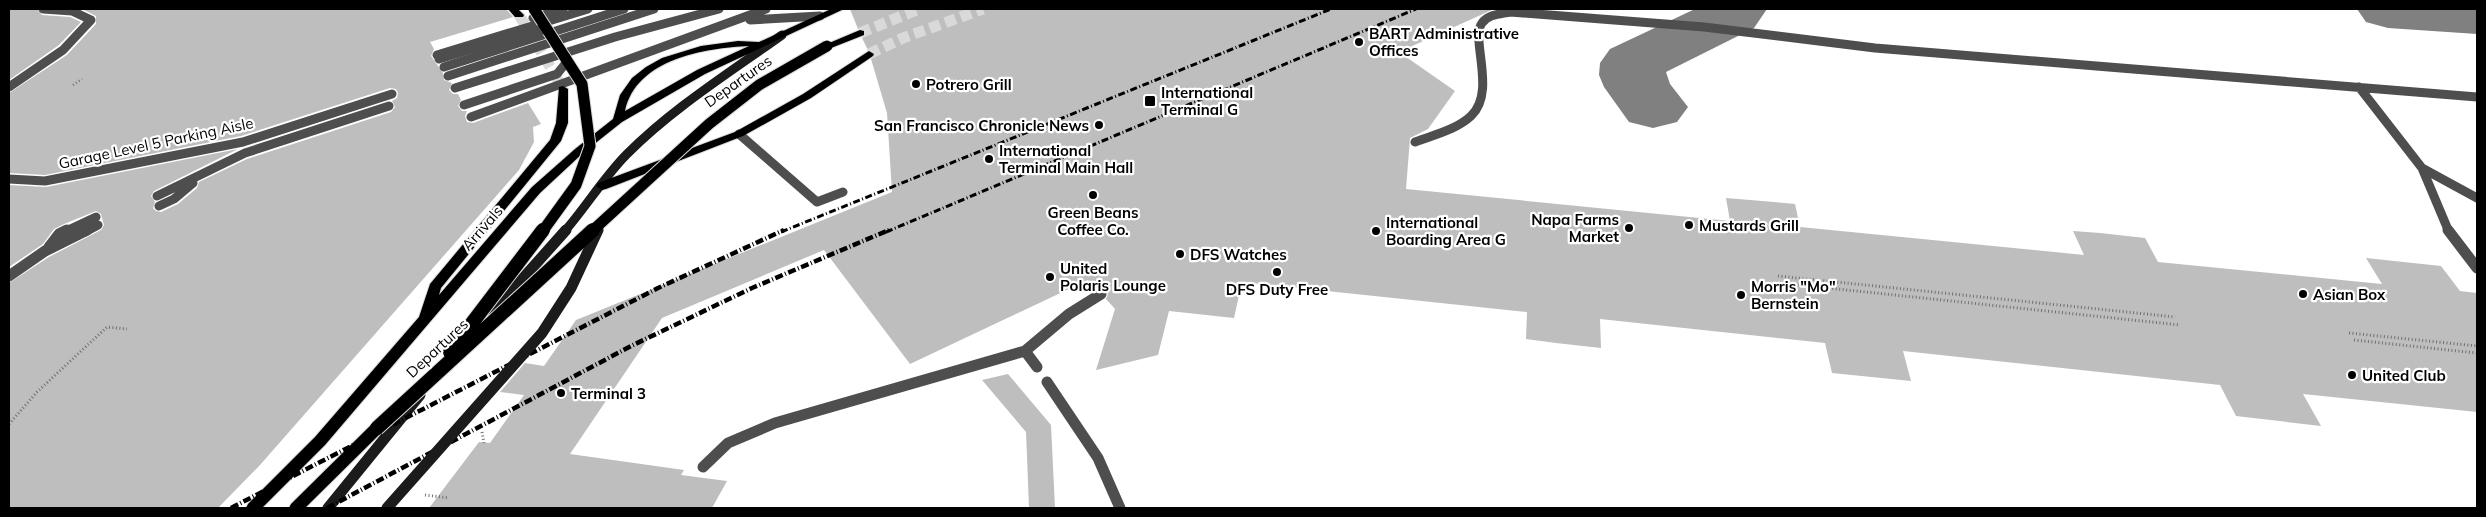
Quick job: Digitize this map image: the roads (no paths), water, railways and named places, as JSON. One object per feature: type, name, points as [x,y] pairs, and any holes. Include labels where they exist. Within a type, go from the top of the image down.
[{"type":"main road","points":[[377,428],[450,352],[502,286],[576,184],[585,165],[590,146],[582,84],[534,9]]},
{"type":"main road","name":"Arrivals","points":[[253,508],[320,441],[536,190],[579,151],[618,120],[701,72],[763,42],[839,9]]},
{"type":"main road","name":"Arrivals","points":[[328,508],[424,390],[602,186],[625,156],[680,107],[786,32]]},
{"type":"main road","name":"Departures","points":[[296,508],[377,428],[733,104],[784,69],[827,46],[860,32]]},
{"type":"main road","points":[[618,120],[624,96],[633,85],[653,68],[680,55],[701,49],[735,43],[763,42]]},
{"type":"main road","points":[[602,186],[739,134],[807,96],[869,54]]},
{"type":"main road","points":[[422,322],[434,286],[555,141],[562,123],[563,89]]},
{"type":"main road","name":"Departures","points":[[387,508],[542,333],[571,288],[592,240],[606,218]]},
{"type":"street","points":[[9,87],[77,40],[91,20],[72,11],[43,9]]},
{"type":"street","points":[[438,57],[563,9]]},
{"type":"street","points":[[438,57],[588,9]]},
{"type":"street","points":[[438,57],[624,9]]},
{"type":"street","points":[[448,76],[654,9]]},
{"type":"street","points":[[455,88],[616,37],[719,9]]},
{"type":"street","points":[[471,117],[766,9]]},
{"type":"street","points":[[1544,9],[1561,15]]},
{"type":"street","points":[[1415,142],[1451,130],[1470,119],[1480,107],[1484,94],[1479,31],[1481,23],[1490,16],[1510,12],[1704,27],[1875,48],[2477,97]]},
{"type":"street","points":[[722,25],[765,17],[820,16]]},
{"type":"street","points":[[438,57],[529,31],[545,30],[550,33]]},
{"type":"street","points":[[464,104],[556,74],[566,63],[566,57]]},
{"type":"street","points":[[2360,87],[2422,168],[2449,232],[2477,268]]},
{"type":"street","name":"Garage Level 5 Parking Aisle","points":[[9,179],[45,181],[242,142],[392,94]]},
{"type":"street","name":"Garage Level 5 Parking Aisle","points":[[203,174],[174,199],[157,198],[203,174],[245,153],[389,106]]},
{"type":"street","points":[[739,134],[817,202],[843,192]]},
{"type":"street","points":[[2422,168],[2477,198]]},
{"type":"street","points":[[9,276],[45,251],[97,221]]},
{"type":"street","points":[[703,467],[728,443],[775,423],[1025,351],[1069,314],[1101,294]]},
{"type":"street","points":[[1025,351],[1037,367]]},
{"type":"street","points":[[1047,382],[1091,443],[1108,476],[1120,508]]},
{"type":"tunnel","points":[[860,33],[919,9]]},
{"type":"tunnel","points":[[869,54],[903,38],[983,9]]},
{"type":"tunnel","points":[[519,15],[561,85]]},
{"type":"railway","points":[[781,232],[1331,9]]},
{"type":"railway","points":[[886,232],[1416,9]]},
{"type":"railway","points":[[231,508],[658,288],[784,230]]},
{"type":"railway","points":[[327,508],[631,346],[752,288],[889,230]]},
{"type":"place","name":"BART Administrative Offices","points":[[1359,42]]},
{"type":"place","name":"Potrero Grill","points":[[916,84]]},
{"type":"place","name":"International Terminal G","points":[[1150,101]]},
{"type":"place","name":"San Francisco Chronicle News","points":[[1099,125]]},
{"type":"place","name":"International Terminal Main Hall","points":[[989,159]]},
{"type":"place","name":"Green Beans Coffee Co.","points":[[1093,195]]},
{"type":"place","name":"Mustards Grill","points":[[1689,225]]},
{"type":"place","name":"Napa Farms Market","points":[[1629,228]]},
{"type":"place","name":"International Boarding Area G","points":[[1376,231]]},
{"type":"place","name":"DFS Watches","points":[[1180,254]]},
{"type":"place","name":"DFS Duty Free","points":[[1277,272]]},
{"type":"place","name":"United Polaris Lounge","points":[[1050,277]]},
{"type":"place","name":"Asian Box","points":[[2303,294]]},
{"type":"place","name":"Morris \"Mo\" Bernstein","points":[[1741,295]]},
{"type":"place","name":"United Club","points":[[2352,375]]},
{"type":"place","name":"Terminal 3","points":[[561,393]]}]
